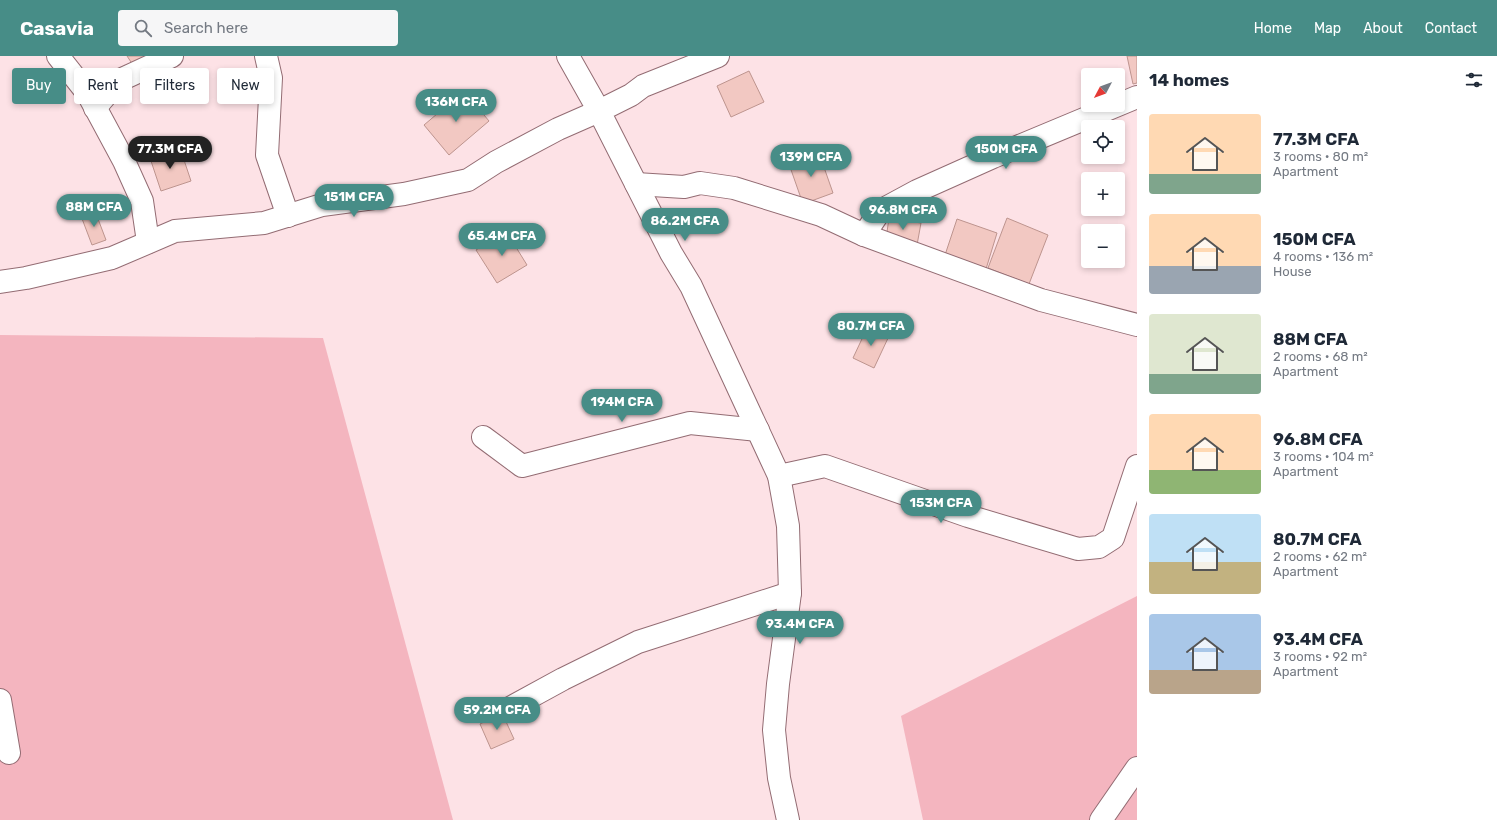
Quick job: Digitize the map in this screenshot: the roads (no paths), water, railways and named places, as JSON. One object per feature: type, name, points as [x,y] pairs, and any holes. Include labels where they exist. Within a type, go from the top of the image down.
[{"type":"street","points":[[58,56],[88,94],[124,161],[142,201],[148,242]]},
{"type":"street","points":[[95,108],[118,82],[172,56]]},
{"type":"street","points":[[266,56],[271,78],[267,156],[288,216]]},
{"type":"street","points":[[568,56],[599,111],[671,254],[691,286],[779,476],[788,526],[790,593],[778,684],[774,730],[779,778],[788,820]]},
{"type":"street","points":[[0,282],[26,278],[112,258],[175,231],[264,223],[322,205],[404,194],[468,180],[496,162],[558,129],[631,96],[643,86],[718,56]]},
{"type":"street","points":[[864,235],[880,211],[917,191],[993,157],[1137,97]]},
{"type":"street","points":[[636,184],[684,188],[700,183],[734,188],[821,215],[864,235],[1041,300],[1137,325]]},
{"type":"street","points":[[483,437],[522,466],[690,423],[758,430]]},
{"type":"street","points":[[779,476],[825,466],[968,516],[1078,549],[1099,547],[1113,538],[1137,466]]},
{"type":"street","points":[[508,709],[563,679],[638,642],[790,593]]},
{"type":"street","points":[[0,700],[9,753]]},
{"type":"street","points":[[1101,820],[1137,768]]}]
